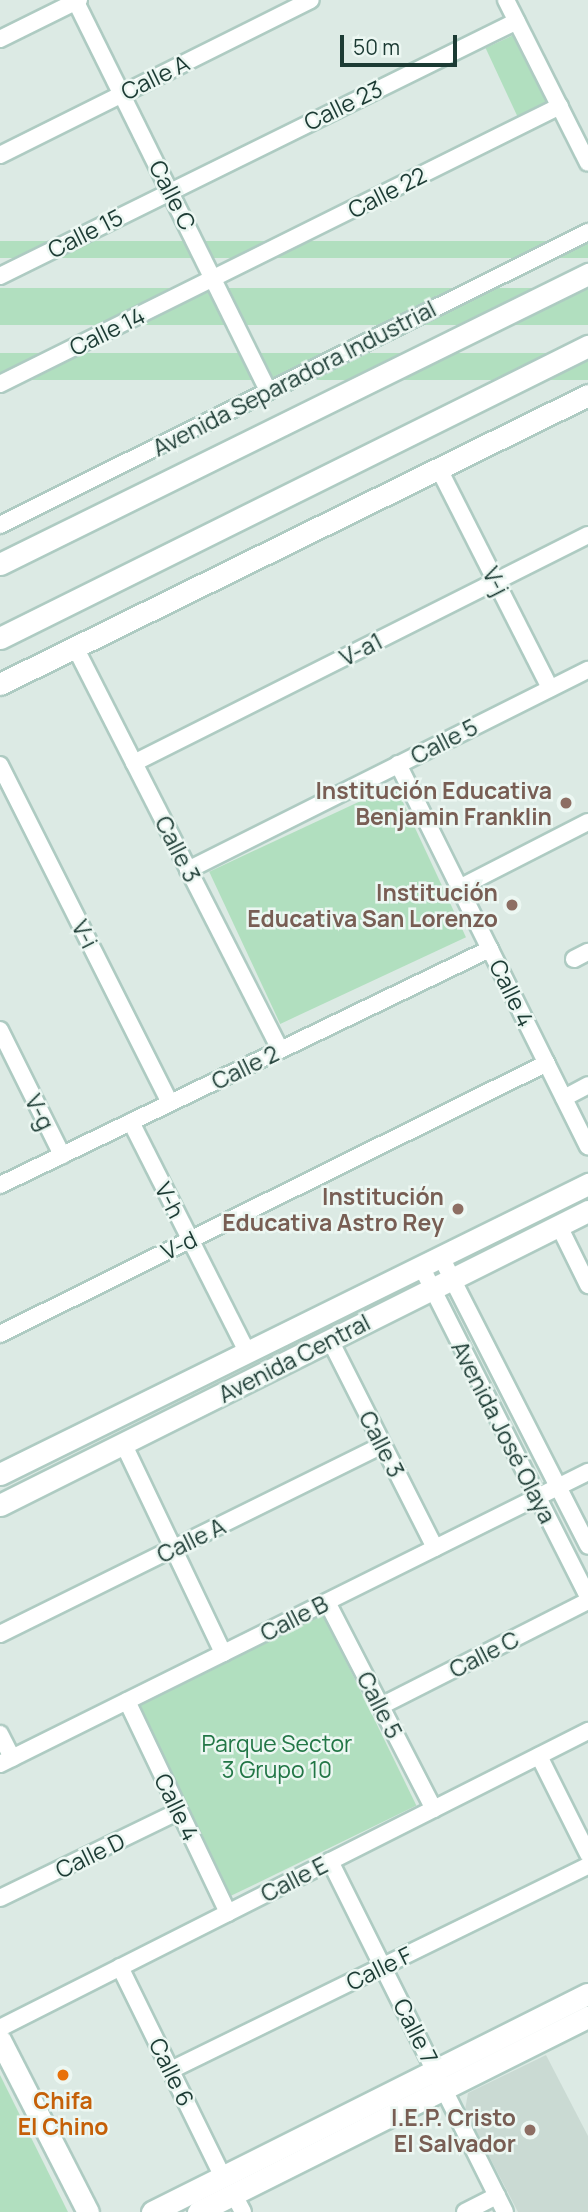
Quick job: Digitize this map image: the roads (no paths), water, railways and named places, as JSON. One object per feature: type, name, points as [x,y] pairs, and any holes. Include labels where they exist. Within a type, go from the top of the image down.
[{"type":"street","name":"Calle A","points":[[0,155],[293,4],[311,0]]},
{"type":"street","points":[[506,0],[588,163]]},
{"type":"street","points":[[0,39],[77,1]]},
{"type":"street","name":"Calle C","points":[[77,1],[268,390]]},
{"type":"street","name":"Calle 23","points":[[170,189],[517,21]]},
{"type":"street","name":"Calle 22","points":[[215,278],[559,106]]},
{"type":"street","name":"Calle 15","points":[[0,276],[170,189]]},
{"type":"street","name":"Avenida Separadora Industrial","points":[[0,525],[588,232]]},
{"type":"street","name":"Avenida Separadora Industrial","points":[[0,564],[588,274]]},
{"type":"street","name":"Calle 14","points":[[0,384],[215,278]]},
{"type":"street","points":[[0,638],[588,346]]},
{"type":"street","points":[[0,684],[588,396]]},
{"type":"street","name":"V-j","points":[[442,475],[550,688]]},
{"type":"street","name":"V-a1","points":[[134,763],[588,535]]},
{"type":"street","name":"Calle 3","points":[[75,647],[281,1050]]},
{"type":"street","name":"Calle 5","points":[[188,870],[588,670]]},
{"type":"street","name":"Calle 4","points":[[398,764],[588,1146]]},
{"type":"street","name":"V-i","points":[[0,765],[170,1103]]},
{"type":"street","points":[[459,888],[588,822]]},
{"type":"street","name":"Calle 2","points":[[0,1185],[490,949]]},
{"type":"street","name":"V-g","points":[[0,1030],[62,1155]]},
{"type":"street","name":"V-d","points":[[0,1334],[547,1063]]},
{"type":"street","points":[[564,1098],[588,1085]]},
{"type":"street","name":"V-h","points":[[131,1122],[247,1352]]},
{"type":"street","name":"Avenida Central","points":[[0,1474],[588,1184]]},
{"type":"street","name":"Avenida Central","points":[[0,1505],[588,1212]]},
{"type":"street","points":[[559,1226],[588,1285]]},
{"type":"street","name":"Avenida José Olaya","points":[[441,1257],[441,1283],[537,1497],[588,1599]]},
{"type":"street","name":"Avenida José Olaya","points":[[421,1266],[441,1283],[558,1487],[588,1546]]},
{"type":"street","name":"Calle 3","points":[[330,1340],[435,1548]]},
{"type":"street","points":[[123,1443],[223,1653]]},
{"type":"street","name":"Calle A","points":[[0,1634],[383,1446]]},
{"type":"street","name":"Calle B","points":[[6,1761],[588,1472]]},
{"type":"street","name":"Calle C","points":[[381,1706],[588,1599]]},
{"type":"street","name":"Calle 5","points":[[327,1602],[434,1809]]},
{"type":"street","name":"Calle 4","points":[[127,1701],[228,1913]]},
{"type":"street","name":"Calle E","points":[[0,2028],[588,1731]]},
{"type":"street","points":[[0,1734],[6,1761]]},
{"type":"street","points":[[540,1756],[588,1854]]},
{"type":"street","name":"Calle D","points":[[0,1898],[179,1811]]},
{"type":"street","name":"Calle 7","points":[[330,1861],[440,2079]]},
{"type":"street","name":"Calle F","points":[[171,2070],[588,1866]]},
{"type":"street","name":"Calle 6","points":[[120,1967],[234,2195]]},
{"type":"street","points":[[198,2212],[234,2195],[588,1994]]},
{"type":"street","points":[[440,2079],[588,2017]]},
{"type":"street","points":[[0,2040],[88,2212]]},
{"type":"street","points":[[440,2079],[505,2212]]},
{"type":"street","points":[[152,2212],[234,2195]]},
{"type":"street","points":[[465,2212],[497,2196]]},
{"type":"place","name":"Institución Educativa Benjamin Franklin","points":[[566,803]]},
{"type":"place","name":"Institución Educativa San Lorenzo","points":[[512,905]]},
{"type":"place","name":"Institución Educativa Astro Rey","points":[[458,1209]]},
{"type":"place","name":"Chifa El Chino","points":[[63,2075]]},
{"type":"place","name":"I.E.P. Cristo El Salvador","points":[[530,2130]]},
{"type":"park label","name":"Parque Sector 3 Grupo 10","points":[[277,1756]]}]
